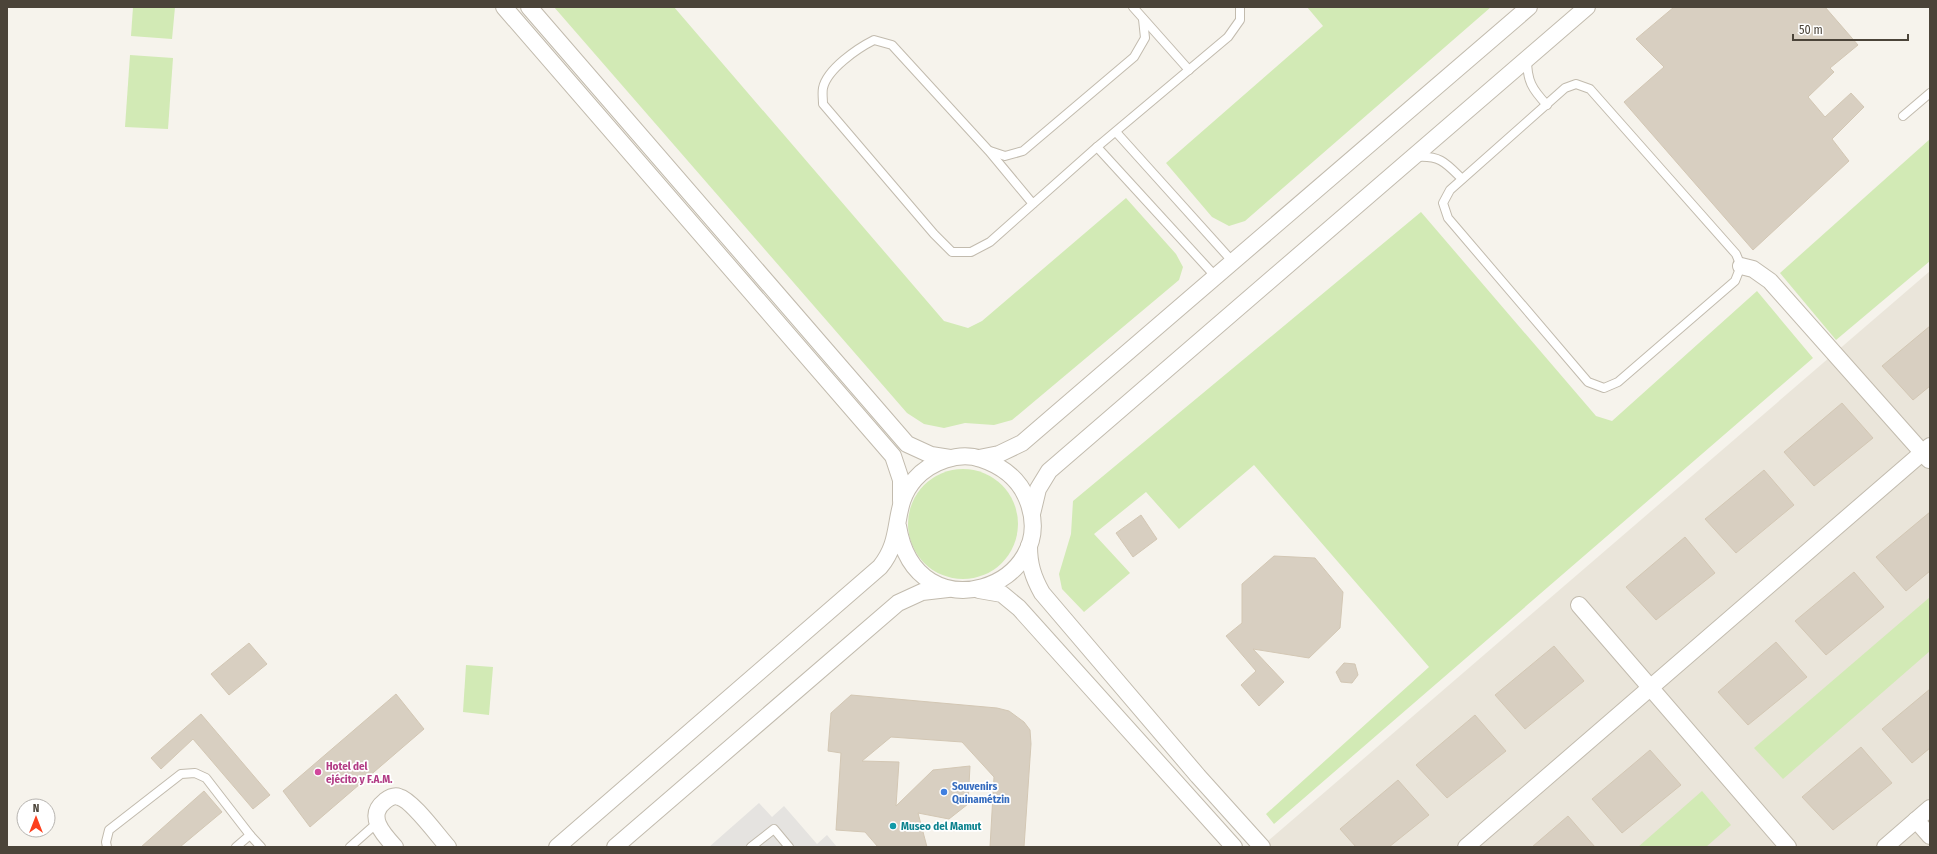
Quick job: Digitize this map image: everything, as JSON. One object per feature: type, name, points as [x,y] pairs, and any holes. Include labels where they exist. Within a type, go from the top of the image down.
[{"type":"street","points":[[504,7],[893,456],[901,480],[901,499],[898,526],[894,543],[886,560],[880,567],[557,847]]},
{"type":"street","points":[[529,7],[907,444],[941,458],[979,458],[999,454],[1022,444],[1529,7]]},
{"type":"street","points":[[1262,847],[1198,776],[1042,593],[1032,574],[1029,562],[1029,543],[1035,497],[1042,482],[1049,472],[1587,7]]},
{"type":"street","points":[[1466,847],[1650,688],[1928,453],[1770,281],[1753,269],[1741,266]]},
{"type":"street","points":[[899,509],[905,493],[915,479],[929,467],[944,460],[962,457]]},
{"type":"street","points":[[979,458],[997,465],[1012,476],[1023,490],[1030,507],[1032,525]]},
{"type":"street","points":[[898,526],[900,542],[906,557],[916,570],[929,580],[943,587],[959,590]]},
{"type":"street","points":[[977,590],[995,584],[1010,574],[1022,560],[1029,543]]},
{"type":"street","points":[[615,847],[898,603],[913,595],[928,591],[946,589],[977,590],[1002,594],[1019,608],[1234,847]]},
{"type":"street","points":[[1579,605],[1788,847]]},
{"type":"street","points":[[395,847],[381,831],[377,823],[377,811],[382,803],[389,797],[399,797],[410,803],[448,847]]},
{"type":"street","points":[[1885,847],[1930,808]]},
{"type":"street","points":[[1916,820],[1930,836]]},
{"type":"lane","points":[[1133,7],[1189,70]]},
{"type":"lane","points":[[1033,204],[989,151],[892,45],[874,40],[859,47],[828,76],[823,88],[823,104],[934,234],[952,252],[972,252],[990,242],[1098,147],[1228,37],[1240,20],[1240,7]]},
{"type":"lane","points":[[989,151],[1006,156],[1023,151],[1134,57],[1145,38],[1143,19]]},
{"type":"lane","points":[[1527,59],[1527,76],[1529,81],[1534,91],[1547,105]]},
{"type":"lane","points":[[1576,84],[1590,89],[1736,254],[1741,266],[1735,281],[1618,382],[1604,388],[1588,382],[1448,218],[1443,202],[1450,190],[1462,179],[1565,88],[1576,84]]},
{"type":"lane","points":[[1903,116],[1930,93]]},
{"type":"lane","points":[[1116,132],[1233,262]]},
{"type":"lane","points":[[1098,147],[1216,277]]},
{"type":"lane","points":[[1413,157],[1430,156],[1443,161],[1462,179]]},
{"type":"lane","points":[[107,847],[106,842],[109,830],[181,774],[195,773],[206,778],[261,847]]},
{"type":"lane","points":[[350,847],[377,823]]},
{"type":"lane","points":[[752,847],[774,829],[789,847]]},
{"type":"lane","points":[[236,847],[250,835]]},
{"type":"shaded area","points":[[1930,271],[1930,847],[1261,847]]},
{"type":"shaded area","points":[[759,803],[772,817],[784,806],[817,844],[827,835],[837,847],[709,847]]},
{"type":"green space","points":[[133,7],[175,7],[172,39],[131,36]]},
{"type":"green space","points":[[554,7],[674,7],[944,321],[968,328],[982,321],[1126,198],[1176,254],[1183,267],[1179,280],[1012,420],[994,425],[965,423],[944,428],[924,424],[907,413]]},
{"type":"green space","points":[[1307,7],[1491,7],[1245,221],[1229,226],[1212,217],[1166,163],[1323,26]]},
{"type":"green space","points":[[130,55],[173,58],[168,129],[125,127]]},
{"type":"green space","points":[[1930,139],[1930,261],[1836,340],[1780,273]]},
{"type":"green space","points":[[1421,212],[1596,416],[1612,421],[1757,291],[1813,358],[1274,824],[1266,814],[1429,667],[1254,465],[1179,529],[1146,492],[1094,534],[1130,573],[1084,612],[1062,589],[1059,574],[1071,534],[1073,501]]},
{"type":"green space","points":[[963,469],[984,473],[1002,485],[1014,503],[1018,524],[1014,545],[1002,563],[984,575],[963,579],[942,575],[924,563],[912,545],[908,524],[912,503],[924,485],[942,473]]},
{"type":"green space","points":[[1930,597],[1930,651],[1783,779],[1754,748]]},
{"type":"green space","points":[[466,665],[493,667],[489,715],[463,712]]},
{"type":"green space","points":[[1702,791],[1731,825],[1706,847],[1638,847]]},
{"type":"building","points":[[1674,7],[1825,7],[1858,45],[1830,68],[1834,72],[1808,97],[1825,117],[1851,93],[1864,107],[1832,139],[1849,161],[1753,250],[1624,102],[1664,67],[1636,39]]},
{"type":"building","points":[[1930,326],[1930,386],[1913,400],[1882,366]]},
{"type":"building","points":[[1842,403],[1873,438],[1814,486],[1784,452]]},
{"type":"building","points":[[1764,470],[1794,505],[1736,553],[1705,519]]},
{"type":"building","points":[[1930,512],[1930,571],[1906,591],[1876,557]]},
{"type":"building","points":[[1141,515],[1157,539],[1133,557],[1116,533]]},
{"type":"building","points":[[1685,537],[1715,573],[1656,620],[1626,587]]},
{"type":"building","points":[[1274,556],[1315,558],[1343,592],[1340,628],[1309,658],[1253,649],[1284,682],[1259,706],[1241,685],[1256,671],[1226,636],[1242,623],[1242,584]]},
{"type":"building","points":[[1854,572],[1884,607],[1826,655],[1795,621]]},
{"type":"building","points":[[1776,642],[1807,677],[1748,725],[1718,692]]},
{"type":"building","points":[[249,643],[267,664],[229,695],[211,674]]},
{"type":"building","points":[[1554,646],[1584,681],[1525,729],[1495,695]]},
{"type":"building","points":[[1344,663],[1355,664],[1358,675],[1352,683],[1341,682],[1336,672]]},
{"type":"building","points":[[1930,689],[1930,748],[1912,763],[1882,729]]},
{"type":"building","points":[[396,694],[424,729],[310,827],[283,791]]},
{"type":"building","points":[[851,695],[997,708],[1009,711],[1024,722],[1030,730],[1031,744],[1024,847],[990,847],[994,777],[962,742],[891,737],[862,761],[899,762],[896,806],[933,770],[970,766],[968,804],[949,819],[918,813],[927,847],[878,847],[865,832],[836,830],[841,753],[828,751],[831,713]]},
{"type":"building","points":[[201,714],[270,795],[253,809],[193,739],[161,769],[151,758]]},
{"type":"building","points":[[1475,715],[1506,751],[1447,798],[1416,765]]},
{"type":"building","points":[[1861,747],[1892,783],[1833,830],[1802,797]]},
{"type":"building","points":[[1650,750],[1681,785],[1622,833],[1592,799]]},
{"type":"building","points":[[1398,780],[1429,815],[1389,847],[1356,847],[1340,829]]},
{"type":"building","points":[[204,791],[222,812],[180,847],[141,847]]},
{"type":"building","points":[[1568,816],[1595,847],[1532,847]]},
{"type":"place","name":"Hotel del ejécito y F.A.M.","points":[[318,772]]},
{"type":"place","name":"Souvenirs Quinamétzin","points":[[944,792]]},
{"type":"place","name":"Museo del Mamut","points":[[893,826]]}]
